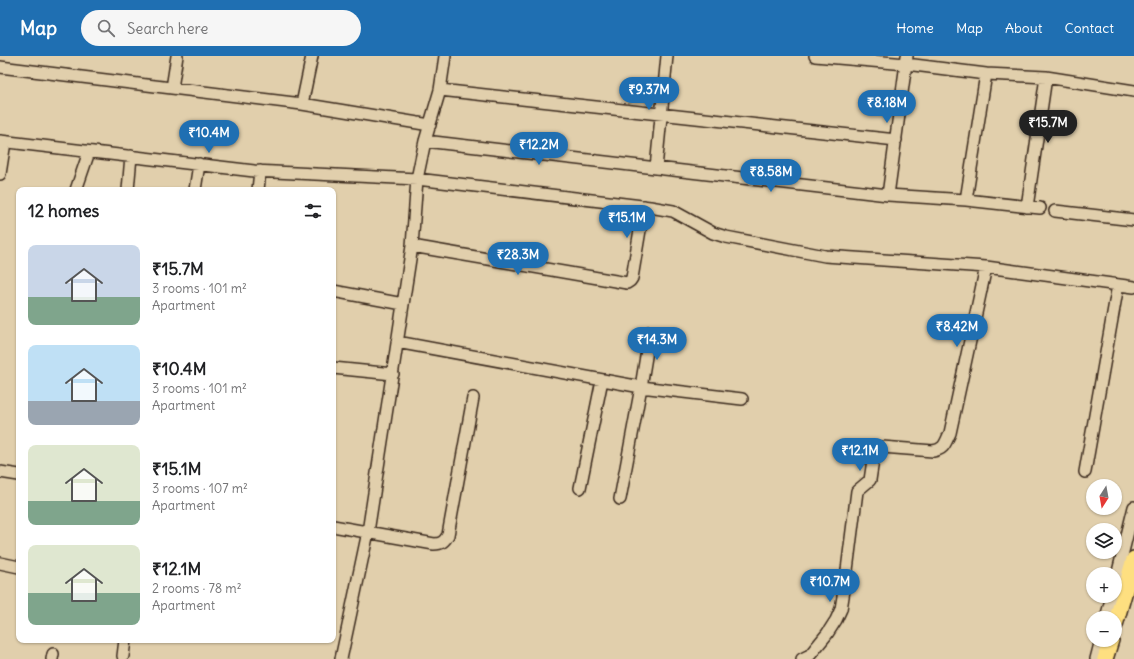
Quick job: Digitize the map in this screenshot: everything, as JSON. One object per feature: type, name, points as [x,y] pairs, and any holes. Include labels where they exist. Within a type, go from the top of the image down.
[{"type":"highway","points":[[1119,611],[1134,559]]},
{"type":"highway","points":[[1105,659],[1109,647]]},
{"type":"street","points":[[172,88],[177,56]]},
{"type":"street","points":[[302,104],[312,56]]},
{"type":"street","points":[[341,659],[368,532],[412,246],[417,179],[425,141],[440,90],[445,56]]},
{"type":"street","points":[[656,168],[660,114],[667,56]]},
{"type":"street","points":[[815,56],[907,60],[986,74],[1046,77],[1134,91]]},
{"type":"street","points":[[888,195],[907,60]]},
{"type":"street","points":[[0,67],[302,104],[430,125]]},
{"type":"street","points":[[966,200],[986,74]]},
{"type":"street","points":[[1027,207],[1046,77]]},
{"type":"street","points":[[440,90],[896,140]]},
{"type":"street","points":[[425,141],[888,195],[966,200],[1040,208]]},
{"type":"street","points":[[0,174],[2,142],[260,171],[417,179],[644,206],[673,212],[713,233],[726,237],[825,256],[986,267],[1134,287]]},
{"type":"street","points":[[77,187],[89,152]]},
{"type":"street","points":[[128,187],[131,156]]},
{"type":"street","points":[[195,187],[199,164]]},
{"type":"street","points":[[258,187],[260,171]]},
{"type":"street","points":[[412,246],[627,283],[632,278],[644,206]]},
{"type":"street","points":[[1055,211],[1134,220]]},
{"type":"street","points":[[802,659],[810,655],[827,634],[841,609],[857,491],[870,480],[874,454],[878,448],[882,447],[933,451],[940,450],[944,446],[950,433],[986,267]]},
{"type":"street","points":[[1085,472],[1118,285]]},
{"type":"street","points":[[336,292],[403,304]]},
{"type":"street","points":[[620,499],[650,332]]},
{"type":"street","points":[[397,342],[641,387],[742,400]]},
{"type":"street","points":[[336,368],[393,374]]},
{"type":"street","points":[[580,488],[602,380]]},
{"type":"street","points":[[336,527],[434,544],[440,544],[445,540],[448,535],[473,398]]},
{"type":"street","points":[[0,472],[16,475]]},
{"type":"street","points":[[1119,567],[1134,507]]},
{"type":"street","points":[[0,563],[16,566]]},
{"type":"street","points":[[123,656],[125,643]]},
{"type":"street","points":[[1096,659],[1099,647]]}]
